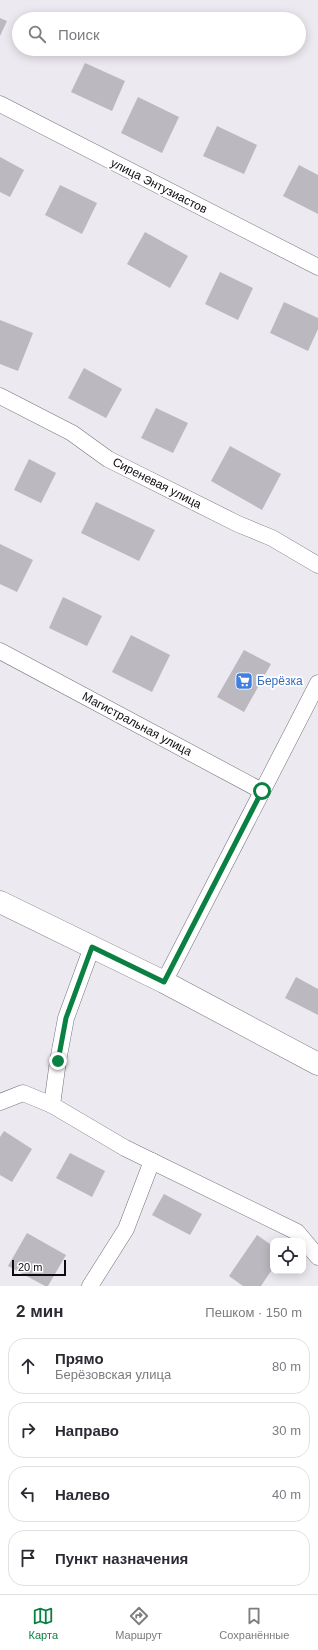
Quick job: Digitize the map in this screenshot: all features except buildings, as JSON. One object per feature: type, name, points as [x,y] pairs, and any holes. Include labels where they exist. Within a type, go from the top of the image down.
[{"type":"main road","points":[[0,902],[164,982],[318,1064]]},
{"type":"street","name":"улица Энтузиастов","points":[[0,104],[318,267]]},
{"type":"street","name":"Сиреневая улица","points":[[0,396],[72,433],[108,459],[238,524],[272,538],[318,565]]},
{"type":"street","name":"Магистральная улица","points":[[6,654],[262,791]]},
{"type":"street","points":[[164,982],[318,683]]},
{"type":"street","points":[[52,1105],[66,1018],[92,947]]},
{"type":"street","points":[[0,1102],[23,1093],[52,1105],[124,1148],[296,1232],[318,1257]]},
{"type":"street","points":[[90,1286],[126,1229],[152,1161]]},
{"type":"place","name":"Берёзка","points":[[244,681]]},
{"type":"route","points":[[58,1061],[66,1018],[92,947],[164,982],[262,791]]}]
